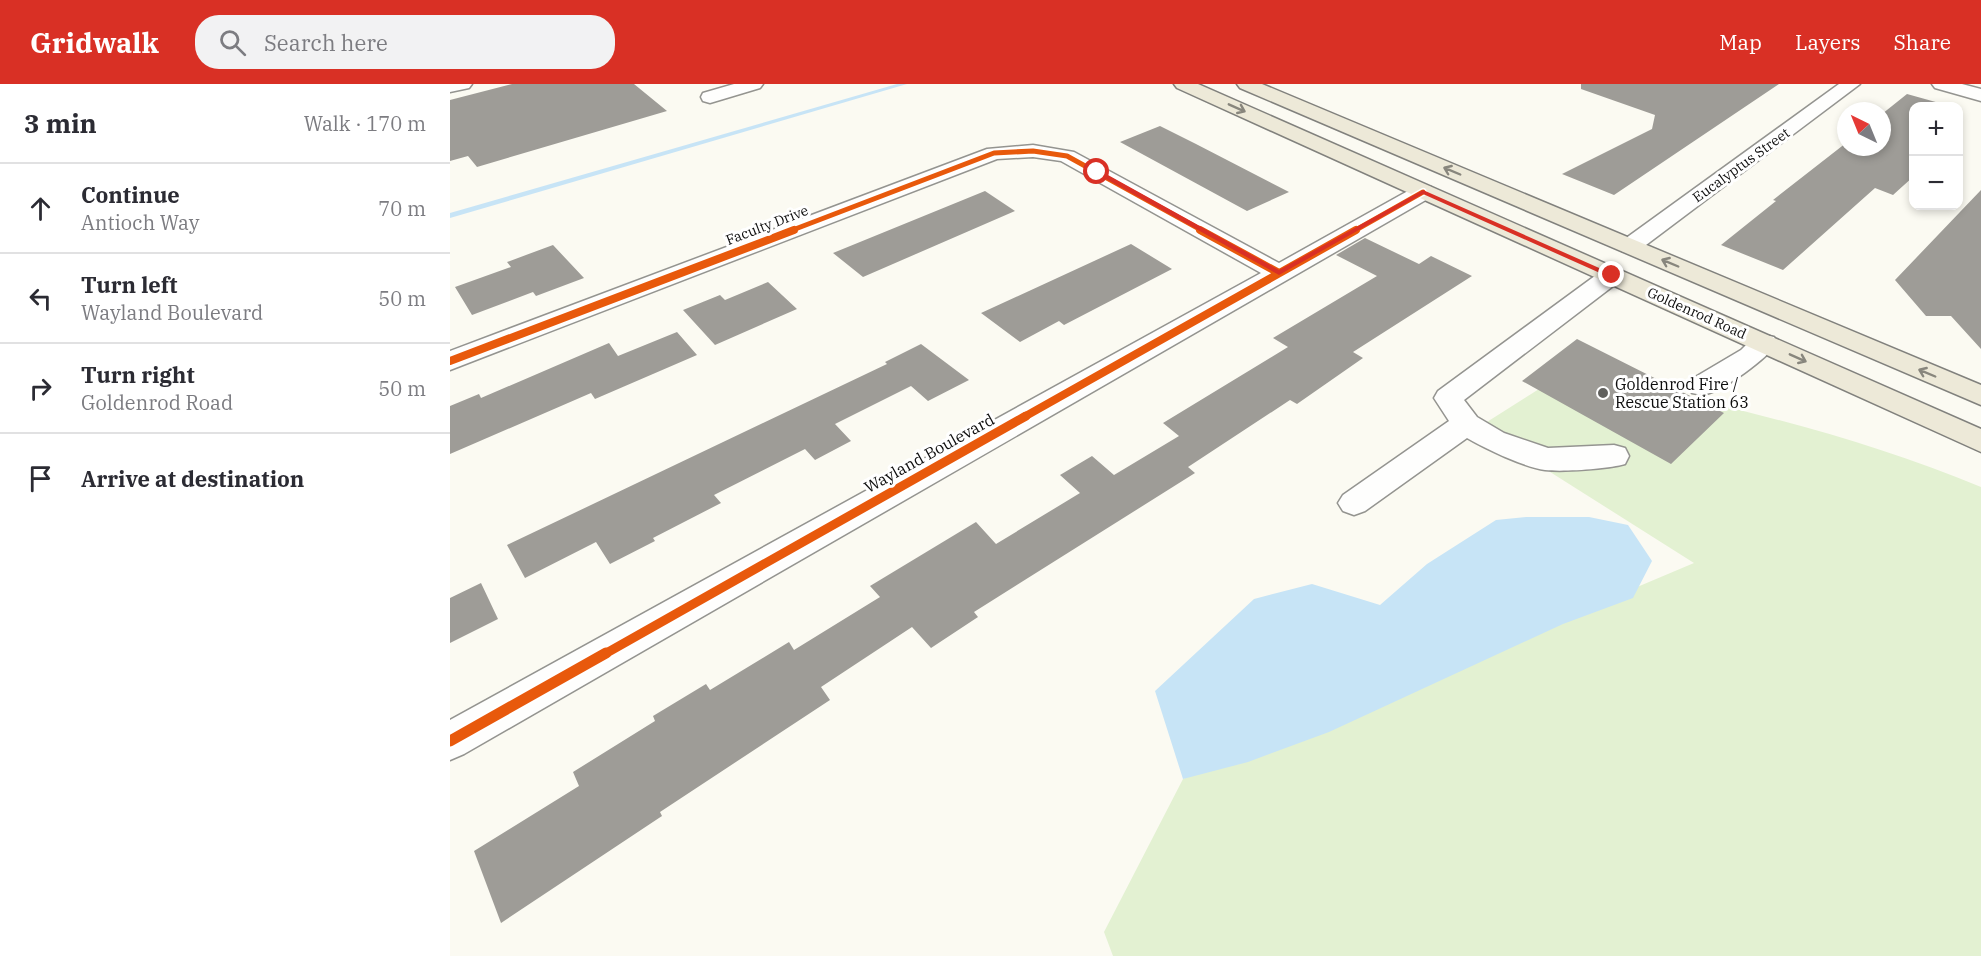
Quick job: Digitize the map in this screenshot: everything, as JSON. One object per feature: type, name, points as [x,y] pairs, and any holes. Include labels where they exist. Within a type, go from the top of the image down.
[{"type":"main road","name":"Goldenrod Road","points":[[1183,84],[1981,441]]},
{"type":"main road","points":[[1246,84],[1981,396]]},
{"type":"main road","points":[[1423,192],[1443,192],[1480,199],[1668,282],[1757,300]]},
{"type":"street","points":[[450,87],[463,84]]},
{"type":"street","points":[[692,84],[712,99],[754,84]]},
{"type":"street","name":"Eucalyptus Street","points":[[1630,246],[1851,84]]},
{"type":"street","points":[[1941,84],[1981,95]]},
{"type":"street","name":"Faculty Drive","points":[[450,361],[994,153],[1033,151],[1067,156],[1279,273]]},
{"type":"street","name":"Wayland Boulevard","points":[[450,741],[1423,192]]},
{"type":"street","points":[[1612,275],[1448,398],[1466,424],[1493,440],[1546,459],[1614,456]]},
{"type":"street","points":[[1702,386],[1751,356],[1764,343]]},
{"type":"street","points":[[1354,503],[1466,424]]},
{"type":"green space","points":[[1614,381],[1707,402],[1846,439],[1936,469],[1981,487],[1981,956],[1113,956],[1104,932],[1183,779],[1694,563],[1479,427],[1547,384]]},
{"type":"water","points":[[1526,517],[1589,517],[1628,525],[1652,561],[1633,598],[1563,624],[1329,732],[1248,762],[1183,779],[1155,691],[1254,599],[1312,584],[1380,605],[1427,564],[1496,520]]},
{"type":"building","points":[[512,84],[634,84],[667,111],[477,167],[468,156],[450,161],[450,100]]},
{"type":"building","points":[[1581,84],[1779,84],[1614,195],[1562,174],[1652,129],[1655,115],[1581,89]]},
{"type":"building","points":[[1907,94],[1936,102],[1909,102],[1909,181],[1893,195],[1875,188],[1783,270],[1721,245],[1776,201],[1773,200],[1837,150],[1837,156],[1891,156],[1891,107]]},
{"type":"building","points":[[1160,126],[1289,192],[1247,211],[1120,142]]},
{"type":"building","points":[[1981,190],[1981,349],[1951,316],[1926,316],[1895,280]]},
{"type":"building","points":[[985,191],[1015,211],[863,277],[833,253]]},
{"type":"building","points":[[1365,238],[1419,264],[1431,256],[1472,276],[1353,352],[1363,358],[1297,404],[1290,400],[1188,467],[1195,473],[974,612],[978,617],[931,648],[912,627],[821,687],[830,700],[660,812],[662,816],[501,923],[474,851],[579,786],[573,772],[655,721],[653,716],[706,684],[710,690],[789,642],[794,650],[880,597],[870,586],[976,522],[996,544],[1080,493],[1060,475],[1092,456],[1114,475],[1179,436],[1163,423],[1288,347],[1273,338],[1377,276],[1336,255]]},
{"type":"building","points":[[1131,244],[1172,269],[1064,325],[1059,321],[1020,342],[981,313]]},
{"type":"building","points":[[553,245],[584,278],[536,296],[533,292],[472,315],[455,287],[511,267],[507,262]]},
{"type":"building","points":[[768,282],[797,309],[715,345],[683,310],[720,295],[725,300]]},
{"type":"building","points":[[677,332],[697,355],[595,399],[591,393],[450,454],[450,406],[479,394],[481,398],[609,343],[618,356]]},
{"type":"building","points":[[1577,339],[1724,413],[1671,464],[1522,381]]},
{"type":"building","points":[[921,344],[969,380],[928,401],[911,386],[835,424],[851,441],[815,460],[805,449],[714,495],[721,503],[653,538],[655,541],[610,564],[596,542],[525,578],[507,545],[887,364],[885,362]]},
{"type":"building","points":[[481,583],[498,619],[450,643],[450,598]]},
{"type":"waterway","points":[[450,216],[904,84]]},
{"type":"cycle path","points":[[450,361],[994,153],[1033,151],[1067,156],[1279,273]]},
{"type":"cycle path","points":[[450,741],[1423,192]]},
{"type":"place","name":"Goldenrod Fire / Rescue Station 63","points":[[1603,393]]},
{"type":"route","points":[[1097,172],[1279,273],[1423,192],[1612,275]]}]
